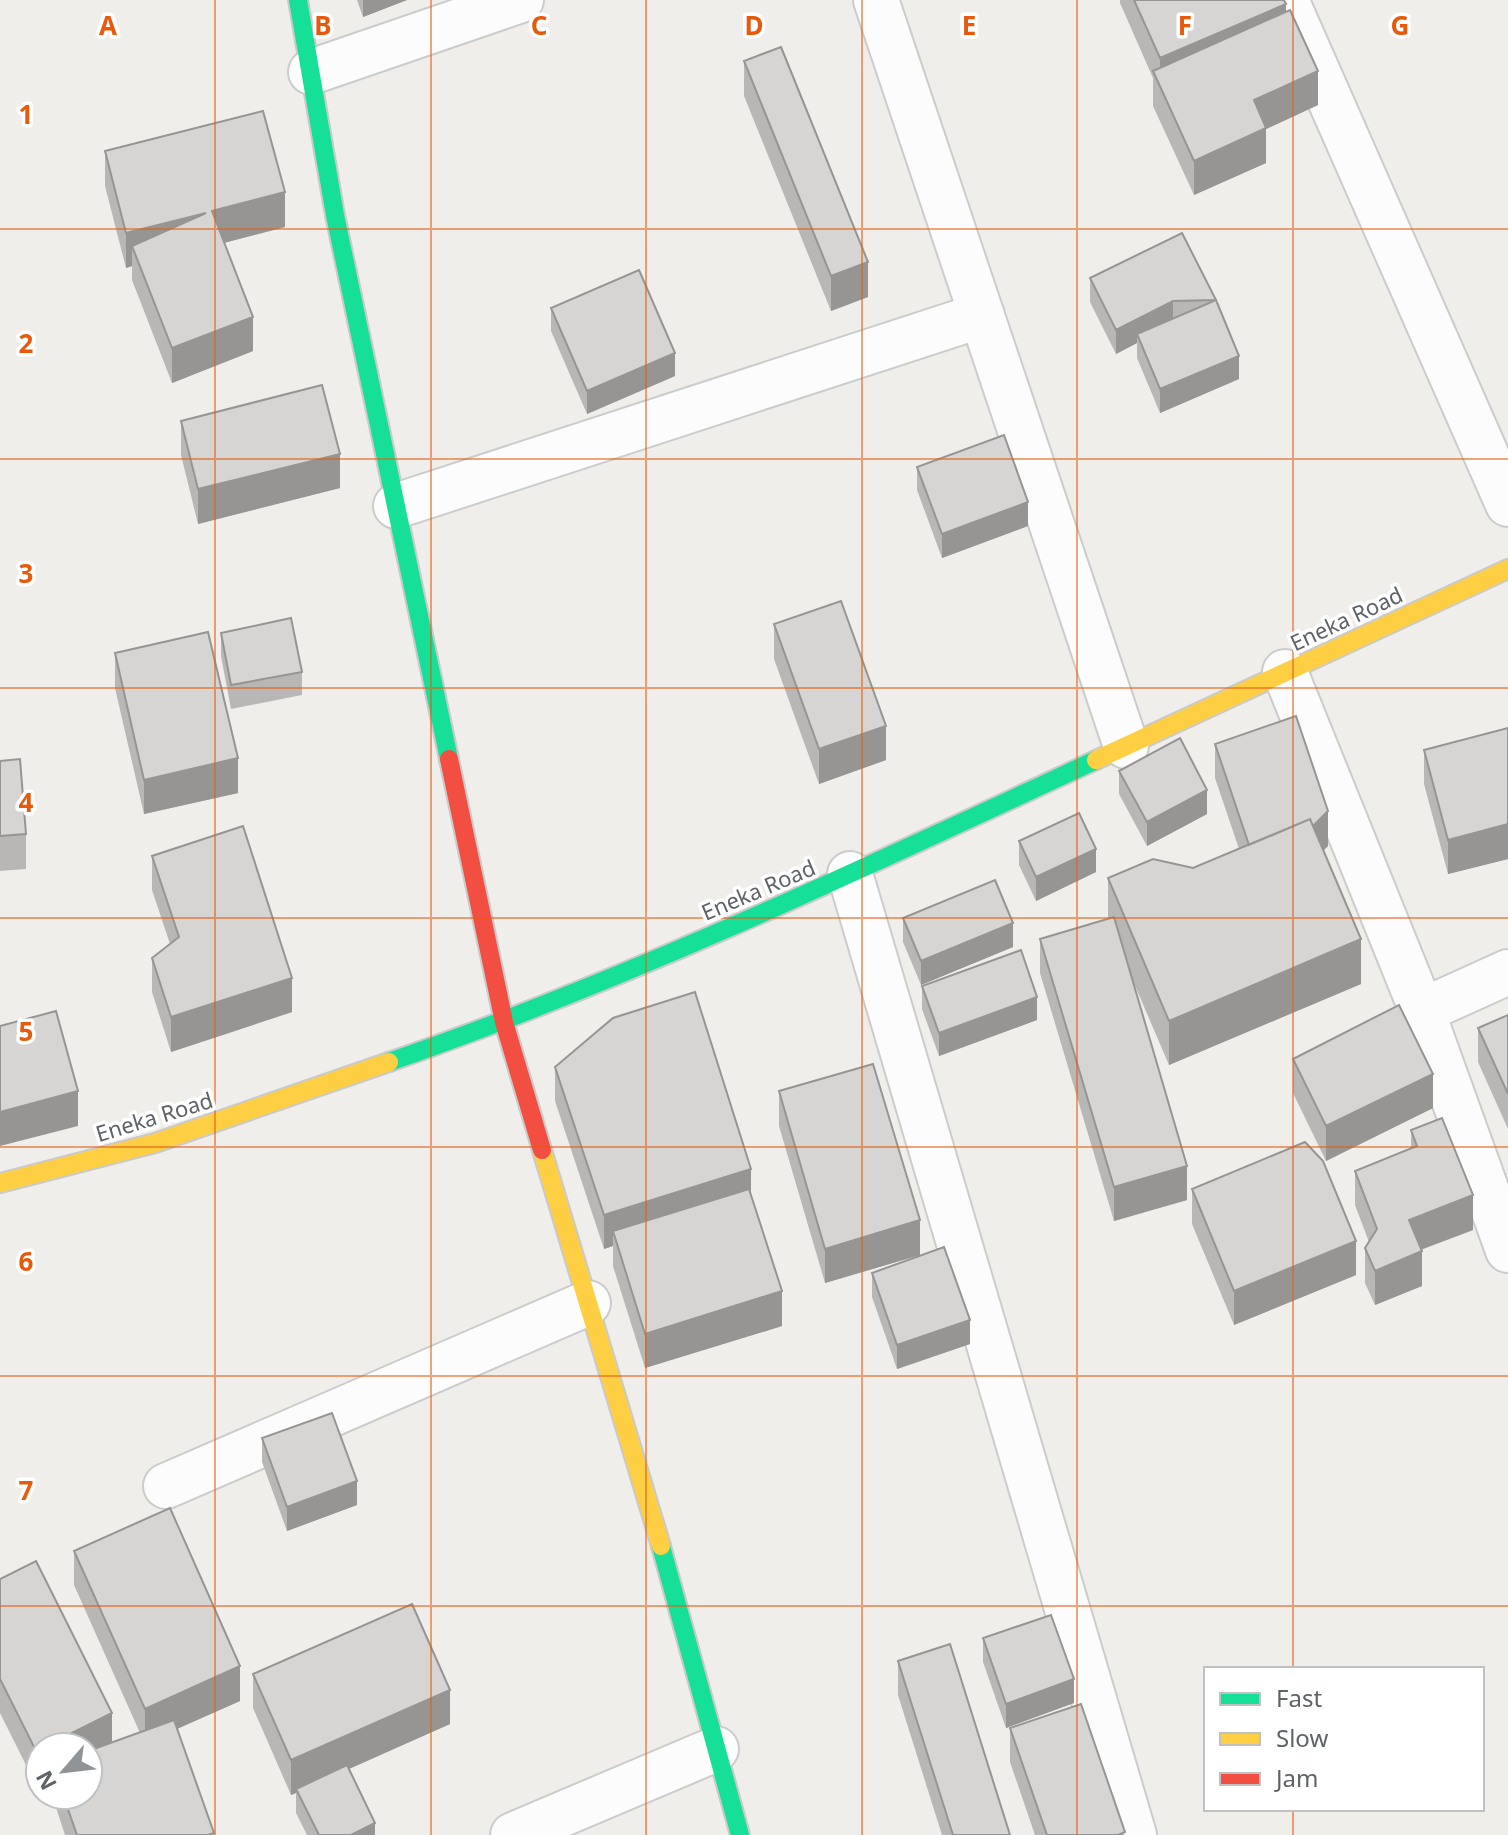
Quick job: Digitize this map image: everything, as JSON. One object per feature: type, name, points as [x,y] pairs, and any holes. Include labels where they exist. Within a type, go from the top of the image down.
[{"type":"street","points":[[298,0],[335,215],[504,1022],[670,1577],[740,1835]]},
{"type":"street","points":[[311,72],[521,0]]},
{"type":"street","points":[[876,0],[1126,746]]},
{"type":"street","points":[[1286,0],[1508,504]]},
{"type":"street","points":[[396,506],[982,315]]},
{"type":"street","name":"Eneka Road","points":[[0,1183],[155,1143],[504,1022],[789,903],[1508,569]]},
{"type":"street","points":[[1285,672],[1422,1011],[1508,1250]]},
{"type":"street","points":[[850,874],[1134,1835]]},
{"type":"street","points":[[1422,1011],[1508,972]]},
{"type":"street","points":[[166,1486],[588,1303]]},
{"type":"street","points":[[513,1835],[716,1749]]},
{"type":"building","points":[[1134,0],[1284,0],[1286,4],[1160,58]]},
{"type":"building","points":[[1290,10],[1318,71],[1254,100],[1266,128],[1194,161],[1153,71]]},
{"type":"building","points":[[781,47],[868,262],[831,276],[744,61]]},
{"type":"building","points":[[263,111],[285,192],[212,211],[253,317],[172,348],[132,246],[206,213],[126,233],[105,151]]},
{"type":"building","points":[[1182,233],[1216,300],[1173,301],[1116,330],[1090,278]]},
{"type":"building","points":[[639,270],[675,353],[587,391],[551,308]]},
{"type":"building","points":[[1216,300],[1239,356],[1160,389],[1137,334]]},
{"type":"building","points":[[322,385],[340,454],[198,489],[181,421]]},
{"type":"building","points":[[1004,435],[1028,502],[942,534],[917,467]]},
{"type":"building","points":[[841,601],[886,726],[819,749],[774,624]]},
{"type":"building","points":[[291,618],[302,672],[231,685],[221,633]]},
{"type":"building","points":[[208,632],[238,758],[144,780],[115,653]]},
{"type":"building","points":[[1296,716],[1328,811],[1313,826],[1310,819],[1249,845],[1215,744]]},
{"type":"building","points":[[1508,728],[1508,824],[1448,840],[1424,750]]},
{"type":"building","points":[[1180,738],[1207,790],[1147,822],[1119,771]]},
{"type":"building","points":[[20,759],[26,834],[0,836],[0,761]]},
{"type":"building","points":[[1079,813],[1096,849],[1036,877],[1019,841]]},
{"type":"building","points":[[1310,819],[1361,939],[1169,1021],[1108,878],[1153,859],[1193,868]]},
{"type":"building","points":[[243,826],[292,978],[171,1017],[152,958],[179,937],[152,856]]},
{"type":"building","points":[[995,880],[1013,923],[921,961],[903,918]]},
{"type":"building","points":[[1114,917],[1187,1166],[1114,1187],[1040,939]]},
{"type":"building","points":[[1021,950],[1037,997],[939,1033],[922,986]]},
{"type":"building","points":[[695,992],[751,1169],[604,1215],[555,1067],[613,1018]]},
{"type":"building","points":[[1399,1005],[1433,1074],[1326,1126],[1293,1059]]},
{"type":"building","points":[[56,1011],[78,1091],[0,1112],[0,1026]]},
{"type":"building","points":[[1508,1015],[1508,1094],[1478,1028]]},
{"type":"building","points":[[873,1064],[920,1220],[825,1249],[779,1091]]},
{"type":"building","points":[[1442,1118],[1473,1195],[1409,1220],[1422,1251],[1375,1271],[1365,1248],[1377,1229],[1355,1171],[1417,1146],[1411,1130]]},
{"type":"building","points":[[1305,1142],[1323,1161],[1356,1241],[1234,1291],[1192,1189]]},
{"type":"building","points":[[749,1189],[782,1291],[645,1334],[613,1231]]},
{"type":"building","points":[[944,1247],[970,1320],[897,1345],[872,1273]]},
{"type":"building","points":[[332,1413],[357,1481],[287,1507],[262,1438]]},
{"type":"building","points":[[170,1508],[240,1666],[145,1709],[74,1551]]},
{"type":"building","points":[[36,1561],[112,1713],[76,1731],[26,1731],[0,1679],[0,1579]]},
{"type":"building","points":[[412,1604],[450,1690],[291,1760],[253,1674]]},
{"type":"building","points":[[1051,1615],[1074,1679],[1006,1704],[983,1638]]},
{"type":"building","points":[[950,1644],[1010,1835],[953,1835],[898,1661]]},
{"type":"building","points":[[1081,1704],[1125,1832],[1118,1835],[1047,1835],[1010,1728]]},
{"type":"building","points":[[174,1720],[214,1833],[77,1835],[69,1811],[104,1811],[104,1745]]},
{"type":"building","points":[[347,1765],[375,1823],[351,1835],[319,1835],[296,1789]]},
{"type":"traffic: fast","points":[[298,0],[335,215],[449,759]]},
{"type":"traffic: fast","points":[[389,1062],[569,995],[747,920],[1096,760]]},
{"type":"traffic: fast","points":[[661,1546],[740,1835]]},
{"type":"traffic: slow","points":[[1096,760],[1508,569]]},
{"type":"traffic: slow","points":[[0,1183],[155,1143],[389,1062]]},
{"type":"traffic: slow","points":[[542,1150],[661,1546]]},
{"type":"traffic: jam","points":[[449,759],[504,1022],[542,1150]]}]
